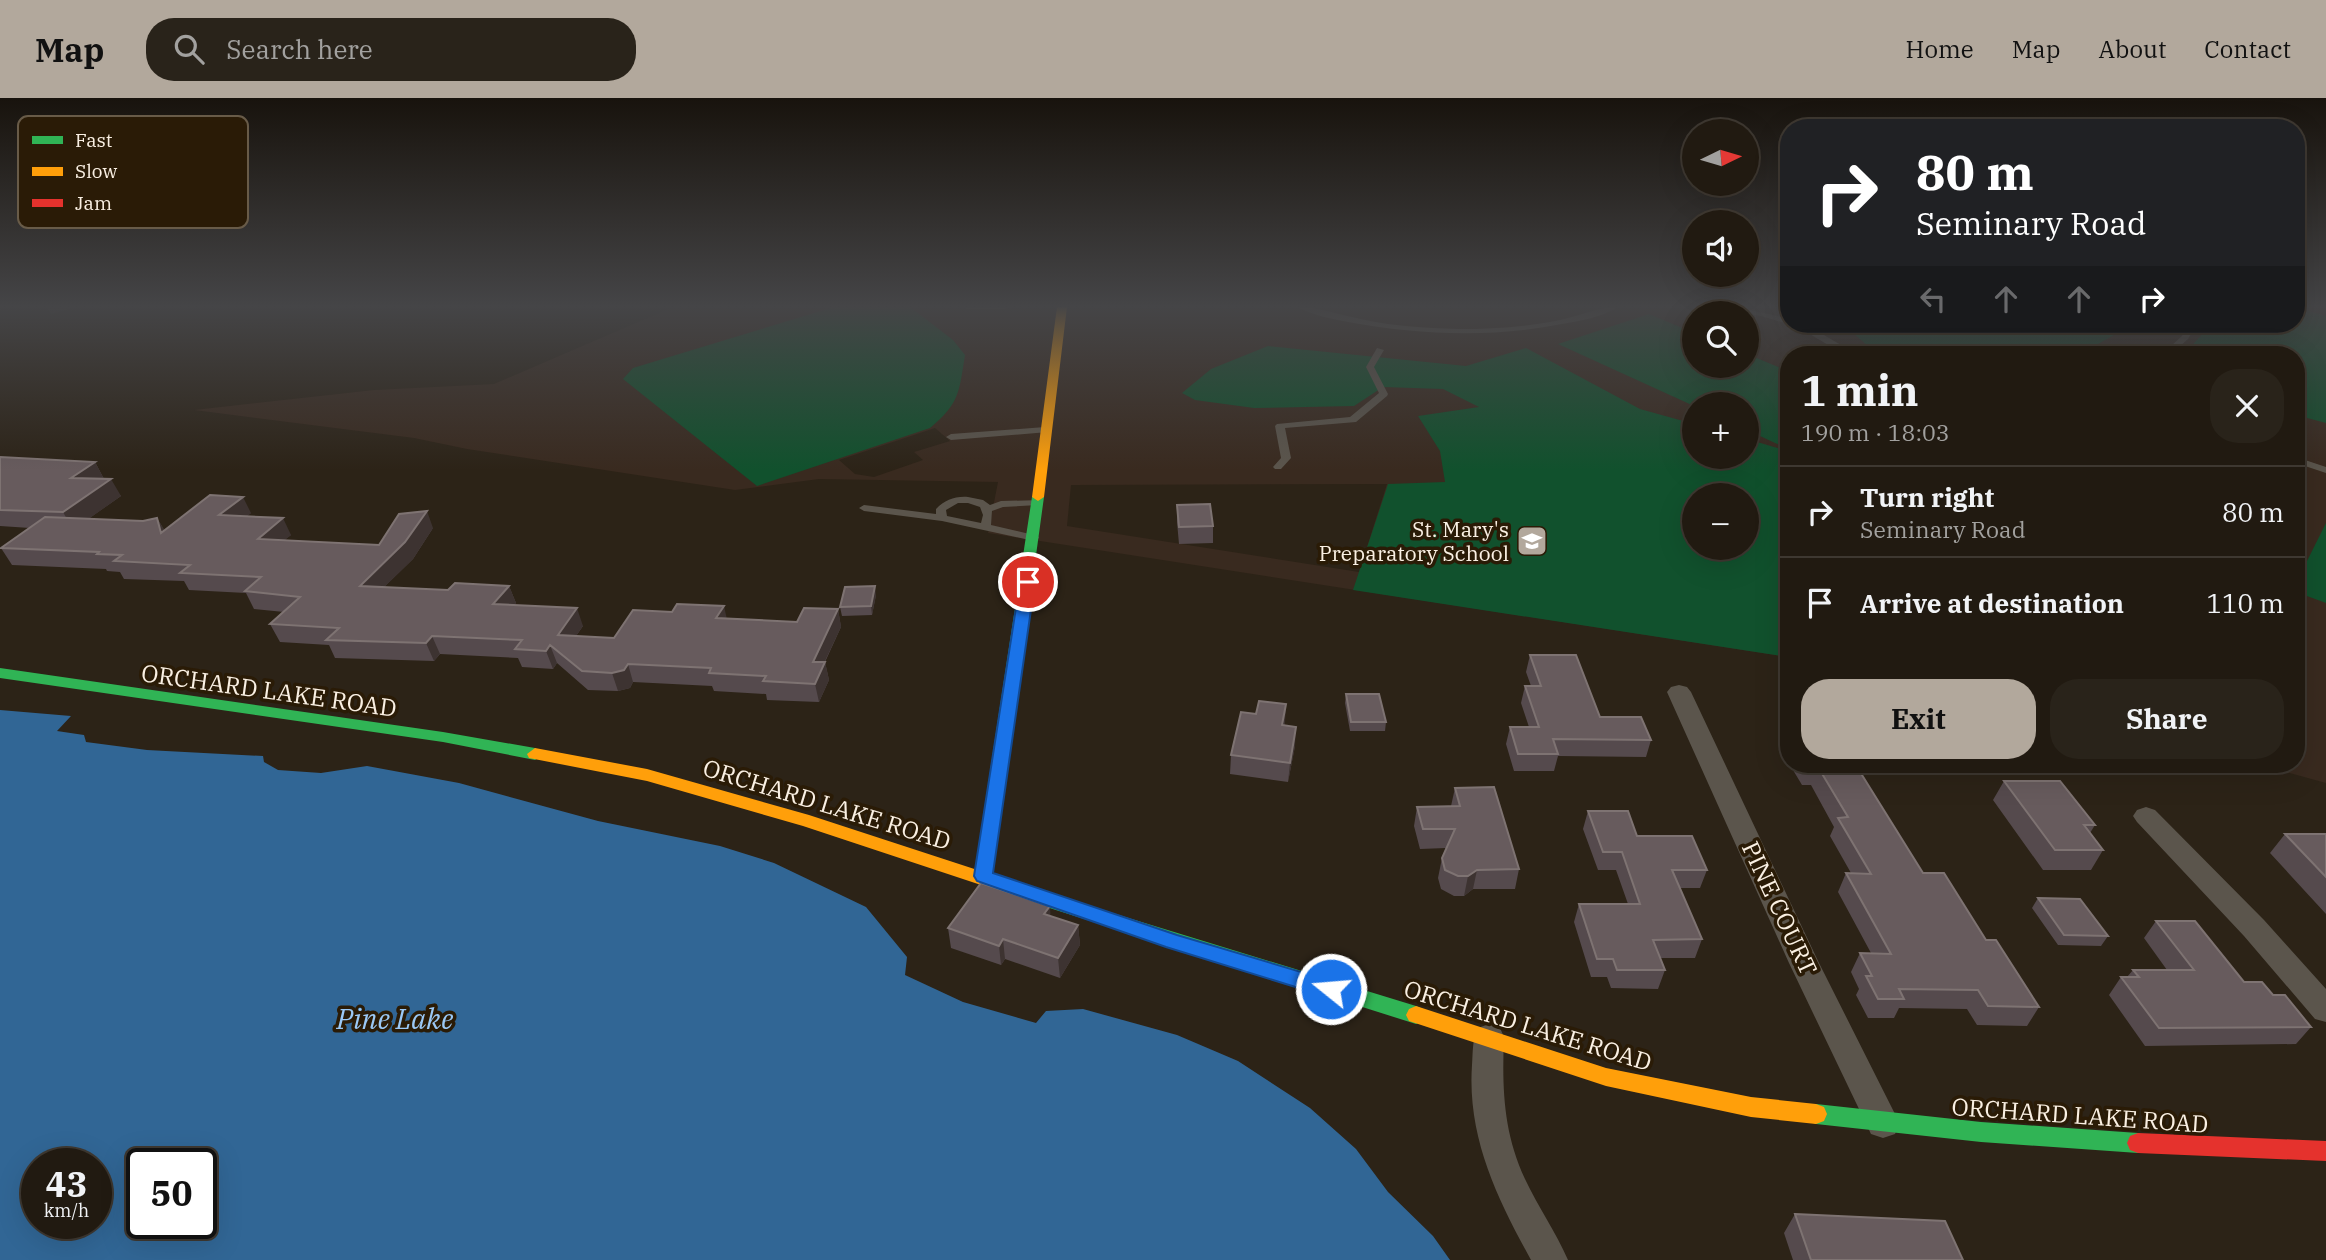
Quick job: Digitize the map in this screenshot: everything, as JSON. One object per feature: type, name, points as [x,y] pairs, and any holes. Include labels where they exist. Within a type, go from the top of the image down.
[{"type":"main road","points":[[983,876],[1034,538],[1055,361]]},
{"type":"main road","name":"ORCHARD LAKE ROAD","points":[[0,673],[443,737],[647,775],[791,815],[983,876],[1173,941],[1489,1037],[1606,1077],[1751,1107],[1883,1124],[2183,1146],[2326,1151]]},
{"type":"street","name":"PINE COURT","points":[[1679,692],[1804,963],[1883,1124]]},
{"type":"street","points":[[2146,816],[2254,928],[2326,1010]]},
{"type":"street","points":[[1489,1037],[1488,1104],[1496,1143],[1517,1199],[1550,1260]]},
{"type":"lane","points":[[1279,467],[1286,458],[1280,426],[1353,420],[1384,394],[1370,367],[1373,361]]},
{"type":"lane","points":[[951,437],[1045,430]]},
{"type":"lane","points":[[2305,463],[2326,470]]},
{"type":"lane","points":[[942,518],[941,509],[958,500],[975,500],[985,505],[985,527]]},
{"type":"lane","points":[[986,510],[1001,504],[1038,502]]},
{"type":"lane","points":[[864,508],[942,518],[1034,538]]},
{"type":"shaded area","name":"St. Mary's Preparatory School","points":[[547,361],[1682,361],[1682,378],[1759,378],[1759,361],[1780,361],[1780,656],[988,533],[998,482],[819,479],[735,490],[467,449],[414,438],[194,410],[374,390],[494,384]],"holes":[[[935,428],[950,441],[914,452],[923,460],[874,477],[855,474],[839,460]],[[1387,484],[1359,572],[1067,526],[1071,485]]]},
{"type":"shaded area","name":"St. Mary's Preparatory School","points":[[2305,361],[2326,361],[2326,783],[2289,773],[2305,773]]},
{"type":"green space","points":[[655,361],[964,361],[953,404],[930,428],[757,486],[623,379],[633,368]]},
{"type":"green space","points":[[1230,361],[1419,361],[1466,366],[1482,361],[1551,361],[1640,409],[1682,421],[1682,469],[1759,469],[1759,443],[1780,449],[1780,656],[1353,590],[1388,484],[1445,482],[1440,451],[1418,416],[1479,407],[1443,389],[1383,387],[1354,406],[1254,408],[1195,400],[1182,393],[1211,369]]},
{"type":"green space","points":[[1596,361],[1682,361],[1682,378],[1759,378],[1759,361],[1780,368],[1780,445],[1759,436],[1759,392],[1682,392],[1682,401]]},
{"type":"green space","points":[[2305,361],[2326,361],[2326,423],[2305,417]]},
{"type":"green space","points":[[2326,523],[2326,603],[2305,595],[2305,565]]},
{"type":"water","name":"Pine Lake","points":[[0,710],[71,716],[57,731],[84,735],[86,742],[147,750],[263,756],[264,762],[278,770],[321,773],[367,766],[459,783],[598,821],[720,846],[774,863],[866,907],[907,957],[905,975],[963,1002],[1036,1023],[1046,1011],[1083,1009],[1177,1035],[1238,1061],[1310,1108],[1356,1149],[1388,1192],[1433,1236],[1450,1260],[0,1260]]},
{"type":"building","points":[[0,457],[95,462],[71,478],[111,479],[63,512],[0,510]]},
{"type":"building","points":[[210,495],[243,497],[219,515],[283,518],[258,539],[379,545],[399,514],[427,511],[405,542],[360,586],[448,590],[455,583],[509,586],[493,604],[577,608],[558,635],[614,638],[633,610],[672,612],[677,604],[724,606],[716,618],[797,622],[804,608],[838,609],[813,662],[825,662],[815,684],[763,681],[766,676],[709,673],[711,668],[628,664],[624,670],[612,673],[582,671],[550,645],[546,651],[515,649],[522,640],[432,636],[426,643],[326,640],[339,628],[270,624],[300,597],[245,591],[261,577],[180,573],[190,565],[114,561],[122,555],[97,554],[99,552],[1,548],[45,517],[143,521],[157,518],[161,533]]},
{"type":"building","points":[[1210,504],[1213,526],[1179,527],[1177,505]]},
{"type":"building","points":[[875,586],[871,606],[840,607],[845,587]]},
{"type":"building","points":[[1530,655],[1576,655],[1600,717],[1641,717],[1651,740],[1553,739],[1558,754],[1518,754],[1510,727],[1539,727],[1525,686],[1541,686]]},
{"type":"building","points":[[1346,694],[1379,694],[1386,722],[1351,722]]},
{"type":"building","points":[[1259,701],[1286,704],[1282,725],[1296,727],[1290,763],[1231,755],[1241,712],[1256,714]]},
{"type":"building","points":[[1822,773],[1861,773],[1923,873],[1944,873],[1986,940],[1996,940],[2039,1007],[1988,1006],[1978,990],[1899,989],[1904,999],[1878,999],[1866,976],[1872,976],[1860,953],[1891,954],[1846,873],[1871,874],[1838,818],[1848,817]]},
{"type":"building","points":[[2004,781],[2060,781],[2095,825],[2084,825],[2103,850],[2055,850]]},
{"type":"building","points":[[1494,787],[1519,869],[1477,870],[1468,876],[1458,876],[1445,870],[1442,858],[1455,829],[1423,829],[1417,807],[1460,806],[1455,788]]},
{"type":"building","points":[[1588,811],[1628,811],[1637,836],[1692,836],[1707,870],[1672,870],[1702,939],[1653,940],[1665,970],[1617,970],[1613,959],[1597,959],[1579,904],[1640,904],[1622,852],[1603,852]]},
{"type":"building","points":[[2285,834],[2326,834],[2326,877]]},
{"type":"building","points":[[981,883],[1050,906],[1044,914],[1078,925],[1058,958],[1003,939],[999,946],[948,928]]},
{"type":"building","points":[[2038,898],[2080,899],[2108,936],[2064,935]]},
{"type":"building","points":[[2156,921],[2195,921],[2244,982],[2262,982],[2273,995],[2285,995],[2311,1027],[2159,1028],[2121,977],[2139,977],[2133,970],[2194,970]]},
{"type":"building","points":[[1795,1214],[1945,1221],[1963,1260],[1811,1260]]},
{"type":"traffic: fast","points":[[983,876],[1038,497]]},
{"type":"traffic: fast","points":[[0,673],[443,737],[535,754]]},
{"type":"traffic: fast","points":[[1047,900],[1416,1015]]},
{"type":"traffic: fast","points":[[1816,1114],[1981,1132],[2138,1143]]},
{"type":"traffic: slow","points":[[1038,497],[1055,361]]},
{"type":"traffic: slow","points":[[535,754],[647,775],[809,821],[1047,900]]},
{"type":"traffic: slow","points":[[1416,1015],[1606,1077],[1751,1107],[1816,1114]]},
{"type":"traffic: jam","points":[[2138,1143],[2326,1151]]},
{"type":"place","name":"St. Mary's Preparatory School","points":[[1532,541]]},
{"type":"route","points":[[1028,582],[983,876],[1173,941],[1331,989]]}]
